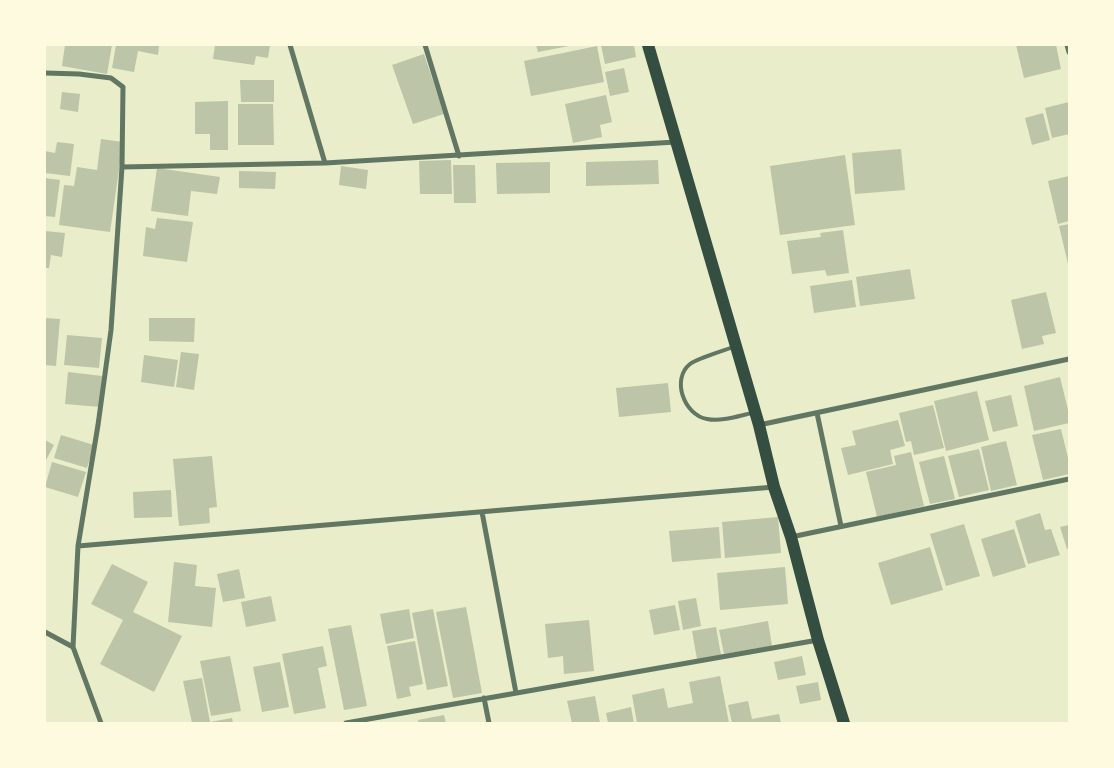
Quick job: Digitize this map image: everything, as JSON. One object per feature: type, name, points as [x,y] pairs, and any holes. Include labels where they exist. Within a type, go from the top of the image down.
[{"type":"main road","points":[[648,45],[758,425],[774,487],[790,536],[818,640],[844,723]]},
{"type":"street","points":[[290,45],[326,164]]},
{"type":"street","points":[[425,45],[458,156]]},
{"type":"street","points":[[1067,45],[1069,52]]},
{"type":"street","points":[[45,73],[79,74],[112,78],[123,87],[122,167],[111,330],[78,546],[73,646],[101,723]]},
{"type":"street","points":[[122,167],[326,164],[676,142]]},
{"type":"street","points":[[758,425],[1069,359]]},
{"type":"street","points":[[817,413],[841,526]]},
{"type":"street","points":[[790,536],[1069,479]]},
{"type":"street","points":[[78,546],[774,487]]},
{"type":"street","points":[[482,512],[516,692]]},
{"type":"street","points":[[45,632],[73,646]]},
{"type":"street","points":[[346,723],[818,640]]},
{"type":"street","points":[[484,698],[490,723]]},
{"type":"lane","points":[[735,346],[692,363],[685,369],[681,387],[691,412],[704,418],[715,420],[754,413]]},
{"type":"building","points":[[65,45],[112,45],[107,74],[62,66]]},
{"type":"building","points":[[116,45],[159,45],[158,55],[138,51],[134,72],[112,68]]},
{"type":"building","points":[[215,45],[270,45],[268,58],[256,56],[254,65],[213,59]]},
{"type":"building","points":[[536,45],[569,45],[569,46],[538,52]]},
{"type":"building","points":[[601,45],[634,45],[636,57],[605,64]]},
{"type":"building","points":[[1016,45],[1056,45],[1061,69],[1024,78]]},
{"type":"building","points":[[597,46],[604,82],[531,96],[524,61]]},
{"type":"building","points":[[424,54],[444,114],[413,124],[392,65]]},
{"type":"building","points":[[624,68],[629,92],[610,96],[605,72]]},
{"type":"building","points":[[240,80],[274,80],[274,102],[241,102]]},
{"type":"building","points":[[62,92],[80,94],[78,112],[60,109]]},
{"type":"building","points":[[606,95],[612,122],[600,125],[602,137],[573,143],[565,104]]},
{"type":"building","points":[[228,101],[228,150],[210,150],[210,134],[195,134],[195,102]]},
{"type":"building","points":[[1069,102],[1069,134],[1052,138],[1045,108]]},
{"type":"building","points":[[238,104],[273,104],[274,145],[238,145]]},
{"type":"building","points":[[1043,113],[1050,140],[1032,145],[1025,118]]},
{"type":"building","points":[[101,139],[123,142],[110,232],[59,225],[64,185],[74,186],[77,167],[97,170]]},
{"type":"building","points":[[57,142],[74,144],[70,176],[45,173],[45,151],[55,153]]},
{"type":"building","points":[[901,149],[905,190],[855,194],[852,153]]},
{"type":"building","points":[[845,155],[855,225],[780,235],[770,166]]},
{"type":"building","points":[[451,160],[452,194],[420,194],[419,161]]},
{"type":"building","points":[[658,160],[659,184],[586,186],[586,162]]},
{"type":"building","points":[[550,162],[550,193],[497,194],[496,163]]},
{"type":"building","points":[[453,165],[475,165],[476,203],[454,203]]},
{"type":"building","points":[[341,166],[368,170],[366,189],[339,185]]},
{"type":"building","points":[[157,168],[220,177],[217,194],[191,191],[188,216],[151,211]]},
{"type":"building","points":[[239,171],[276,172],[275,189],[239,188]]},
{"type":"building","points":[[1069,176],[1069,221],[1058,224],[1048,181]]},
{"type":"building","points":[[45,178],[60,180],[55,217],[45,216]]},
{"type":"building","points":[[157,218],[193,222],[187,262],[143,256],[146,227],[155,229]]},
{"type":"building","points":[[1069,224],[1069,264],[1068,264],[1059,226]]},
{"type":"building","points":[[843,230],[849,273],[827,276],[825,270],[792,274],[787,241],[821,237],[820,233]]},
{"type":"building","points":[[45,231],[65,233],[62,257],[51,255],[49,268],[45,268]]},
{"type":"building","points":[[910,269],[915,299],[860,306],[856,277]]},
{"type":"building","points":[[852,280],[856,307],[814,313],[810,286]]},
{"type":"building","points":[[1046,292],[1056,333],[1042,336],[1044,344],[1022,349],[1011,300]]},
{"type":"building","points":[[45,318],[60,319],[56,366],[45,365]]},
{"type":"building","points":[[149,318],[195,318],[194,342],[149,341]]},
{"type":"building","points":[[67,335],[102,338],[99,368],[64,365]]},
{"type":"building","points":[[181,352],[199,354],[194,390],[176,387]]},
{"type":"building","points":[[144,355],[178,360],[174,387],[141,382]]},
{"type":"building","points":[[68,372],[102,376],[100,407],[65,404]]},
{"type":"building","points":[[1060,377],[1069,414],[1069,423],[1034,431],[1024,386]]},
{"type":"building","points":[[668,383],[671,412],[619,417],[616,388]]},
{"type":"building","points":[[977,391],[989,440],[946,451],[934,401]]},
{"type":"building","points":[[1011,395],[1018,426],[993,432],[985,401]]},
{"type":"building","points":[[933,405],[944,448],[914,455],[911,441],[906,442],[899,413]]},
{"type":"building","points":[[898,420],[905,446],[890,450],[893,464],[848,475],[841,448],[856,445],[852,431]]},
{"type":"building","points":[[1061,429],[1069,462],[1069,474],[1043,480],[1032,435]]},
{"type":"building","points":[[61,435],[94,445],[87,468],[54,458]]},
{"type":"building","points":[[45,440],[54,445],[45,462]]},
{"type":"building","points":[[1006,441],[1017,485],[991,491],[981,447]]},
{"type":"building","points":[[979,449],[989,490],[959,497],[948,456]]},
{"type":"building","points":[[911,452],[924,506],[877,517],[866,472],[896,465],[894,456]]},
{"type":"building","points":[[212,456],[217,507],[209,508],[210,523],[179,526],[173,459]]},
{"type":"building","points":[[944,456],[955,499],[930,504],[919,462]]},
{"type":"building","points":[[52,462],[86,472],[78,497],[45,487]]},
{"type":"building","points":[[171,490],[172,517],[134,518],[133,492]]},
{"type":"building","points":[[1040,513],[1045,530],[1051,529],[1060,555],[1028,564],[1015,521]]},
{"type":"building","points":[[778,517],[781,553],[725,558],[722,522]]},
{"type":"building","points":[[964,524],[980,576],[946,586],[930,534]]},
{"type":"building","points":[[1069,525],[1069,548],[1067,549],[1060,527]]},
{"type":"building","points":[[719,527],[721,558],[672,562],[669,531]]},
{"type":"building","points":[[1014,529],[1026,567],[993,577],[981,539]]},
{"type":"building","points":[[930,547],[943,590],[891,605],[878,563]]},
{"type":"building","points":[[174,562],[197,565],[195,586],[216,588],[212,627],[168,622]]},
{"type":"building","points":[[112,564],[148,582],[133,612],[182,636],[154,692],[100,664],[123,620],[91,604]]},
{"type":"building","points":[[785,567],[788,604],[720,610],[717,573]]},
{"type":"building","points":[[239,569],[245,598],[223,602],[217,574]]},
{"type":"building","points":[[271,596],[276,621],[246,627],[241,602]]},
{"type":"building","points":[[696,598],[701,626],[683,630],[678,601]]},
{"type":"building","points":[[675,605],[680,630],[654,635],[649,610]]},
{"type":"building","points":[[466,607],[482,693],[453,698],[436,612]]},
{"type":"building","points":[[409,609],[414,638],[386,644],[380,614]]},
{"type":"building","points":[[433,609],[448,686],[427,690],[412,613]]},
{"type":"building","points":[[589,620],[594,671],[564,674],[563,656],[548,658],[545,624]]},
{"type":"building","points":[[768,621],[772,646],[724,654],[719,630]]},
{"type":"building","points":[[351,625],[367,706],[344,710],[328,629]]},
{"type":"building","points":[[716,627],[721,655],[697,659],[692,631]]},
{"type":"building","points":[[415,641],[423,684],[409,687],[411,696],[397,699],[387,646]]},
{"type":"building","points":[[323,646],[327,666],[318,668],[326,708],[294,714],[282,654]]},
{"type":"building","points":[[230,656],[241,711],[211,716],[200,661]]},
{"type":"building","points":[[802,656],[806,675],[778,680],[774,662]]},
{"type":"building","points":[[280,662],[289,707],[262,712],[253,667]]},
{"type":"building","points":[[720,676],[729,723],[637,723],[632,695],[664,688],[668,708],[693,703],[689,682]]},
{"type":"building","points":[[202,678],[210,722],[232,718],[233,723],[192,723],[183,681]]},
{"type":"building","points":[[818,682],[821,700],[800,704],[796,686]]},
{"type":"building","points":[[595,696],[600,723],[572,723],[567,701]]},
{"type":"building","points":[[748,701],[752,719],[779,714],[781,723],[732,723],[728,705]]},
{"type":"building","points":[[631,707],[634,723],[608,723],[606,713]]},
{"type":"building","points":[[444,715],[446,723],[419,723],[418,720]]}]
